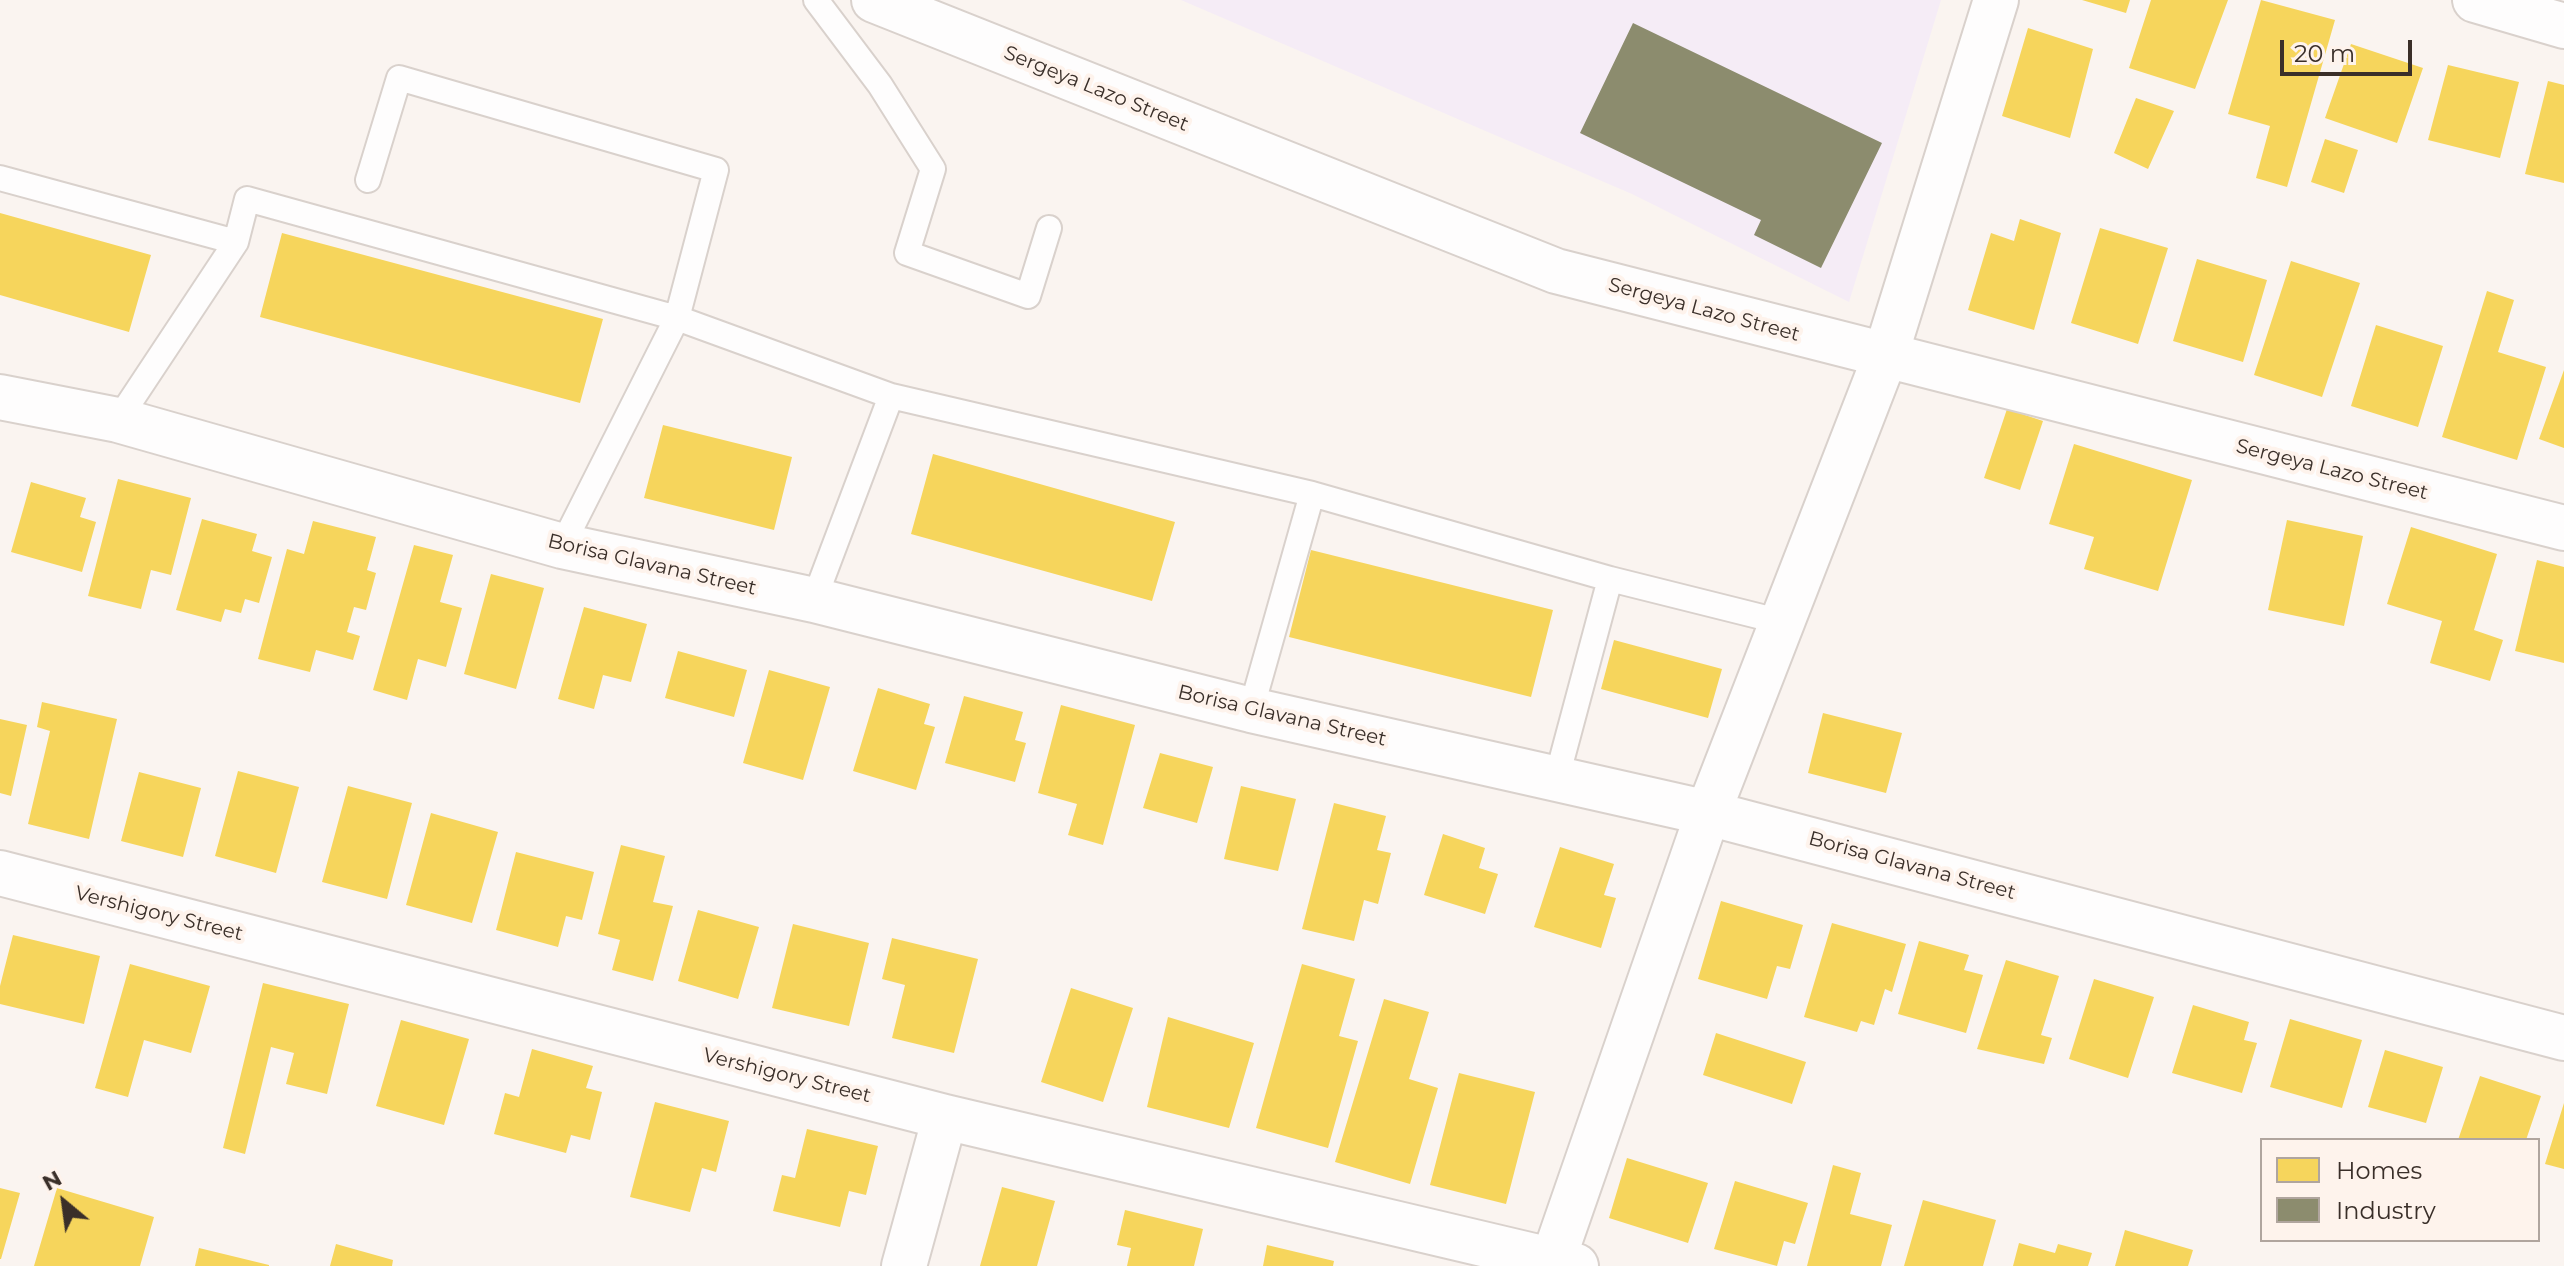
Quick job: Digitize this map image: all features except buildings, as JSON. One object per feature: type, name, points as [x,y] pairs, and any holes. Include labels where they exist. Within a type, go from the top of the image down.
[{"type":"street","name":"Sergeya Lazo Street","points":[[874,0],[1556,271],[2564,528]]},
{"type":"street","points":[[1565,1263],[1708,813],[1885,357],[1996,0]]},
{"type":"street","points":[[2475,0],[2564,26]]},
{"type":"street","name":"Borisa Glavana Street","points":[[0,397],[118,420],[562,546],[814,600],[1251,710],[1708,813],[2564,1038]]},
{"type":"street","name":"Vershigory Street","points":[[0,873],[945,1117],[1565,1263]]},
{"type":"street","points":[[904,1266],[945,1117]]},
{"type":"lane","points":[[816,0],[880,85],[933,169],[907,253],[1028,296],[1049,228]]},
{"type":"lane","points":[[368,180],[399,78],[716,170],[677,318],[562,546]]},
{"type":"lane","points":[[0,178],[236,242]]},
{"type":"lane","points":[[118,420],[236,242],[247,199],[677,318],[891,396],[1312,494],[1610,579],[1782,622]]},
{"type":"lane","points":[[814,600],[891,396]]},
{"type":"lane","points":[[1251,710],[1312,494]]},
{"type":"lane","points":[[1557,777],[1610,579]]},
{"type":"shaded area","points":[[1181,0],[1941,0],[1849,302],[1632,194]]}]
